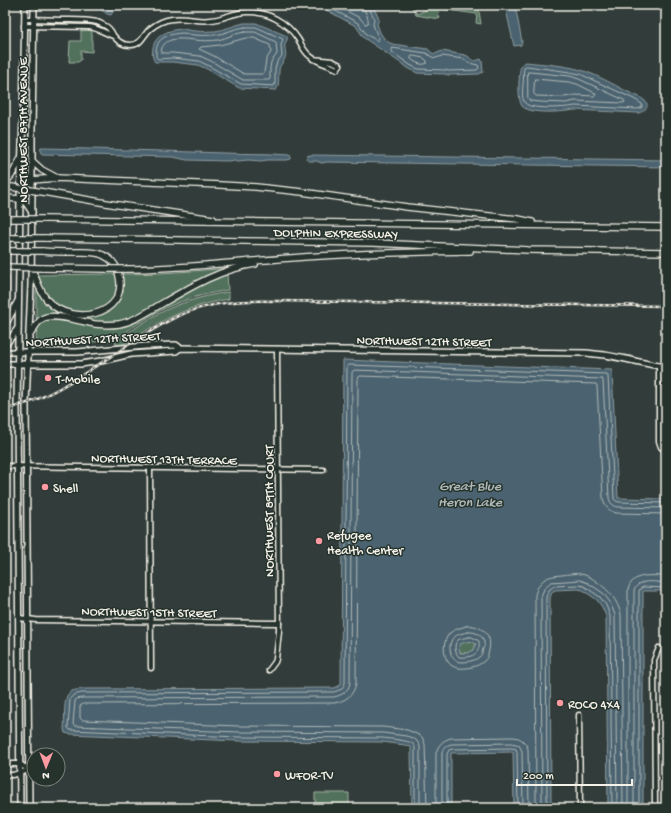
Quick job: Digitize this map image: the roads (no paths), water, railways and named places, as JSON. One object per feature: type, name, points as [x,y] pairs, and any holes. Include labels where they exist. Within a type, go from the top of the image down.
[{"type":"highway","points":[[5,183],[22,158]]},
{"type":"highway","points":[[32,161],[44,172],[57,178]]},
{"type":"highway","points":[[32,180],[57,178],[269,188],[407,207],[518,219],[542,225]]},
{"type":"highway","points":[[5,186],[233,222]]},
{"type":"highway","points":[[5,198],[20,199]]},
{"type":"highway","name":"DOLPHIN EXPRESSWAY","points":[[7,219],[666,227]]},
{"type":"highway","name":"DOLPHIN EXPRESSWAY","points":[[7,238],[374,243],[528,250],[666,252]]},
{"type":"highway","points":[[7,267],[108,269],[177,268],[290,258],[384,253],[528,250]]},
{"type":"highway","points":[[7,251],[95,252],[107,257],[116,266],[119,272],[120,288],[114,302],[108,308],[93,314],[80,315],[66,312],[55,307],[47,299],[40,289],[36,276],[31,268]]},
{"type":"highway","points":[[29,336],[40,320],[51,316],[97,324],[110,325],[124,323],[142,315],[211,277],[237,268],[281,262],[290,258]]},
{"type":"highway","points":[[5,325],[18,301]]},
{"type":"main road","name":"NORTHWEST 87TH AVENUE","points":[[20,808],[18,301],[25,5]]},
{"type":"main road","name":"NORTHWEST 87TH AVENUE","points":[[29,747],[26,411],[31,268],[34,5]]},
{"type":"main road","points":[[20,191],[25,182],[32,180]]},
{"type":"main road","points":[[20,199],[32,213]]},
{"type":"main road","points":[[5,345],[18,328]]},
{"type":"main road","name":"NORTHWEST 12TH STREET","points":[[5,352],[91,351],[158,345],[176,345],[180,348],[277,350],[586,353],[600,354],[666,367]]},
{"type":"main road","name":"NORTHWEST 12TH STREET","points":[[5,364],[81,364],[138,353],[176,352],[180,348]]},
{"type":"main road","name":"NORTHWEST 87TH AVENUE","points":[[29,787],[30,808]]},
{"type":"street","points":[[24,26],[97,28],[113,36],[125,45],[134,45],[141,41],[154,26],[167,20],[184,18],[211,20],[236,13],[255,12],[270,16],[285,25],[294,34],[306,53],[316,61],[338,67]]},
{"type":"street","points":[[25,19],[92,21],[110,29],[113,36]]},
{"type":"street","name":"NORTHWEST 89TH COURT","points":[[269,670],[276,659],[279,623],[277,350]]},
{"type":"street","points":[[659,366],[659,441],[661,447],[665,451]]},
{"type":"street","name":"NORTHWEST 13TH TERRACE","points":[[5,466],[323,470]]},
{"type":"street","points":[[150,468],[151,668]]},
{"type":"street","name":"NORTHWEST 15TH STREET","points":[[19,618],[36,620],[279,623]]},
{"type":"street","points":[[655,808],[654,660],[659,648]]},
{"type":"street","points":[[579,715],[580,808]]},
{"type":"street","points":[[5,764],[20,764],[26,768]]},
{"type":"street","points":[[5,775],[13,775],[26,771]]},
{"type":"street","points":[[171,808],[195,808]]},
{"type":"water","points":[[95,5],[117,5],[111,15],[107,14]]},
{"type":"water","points":[[325,5],[372,5],[378,16],[379,20],[377,23],[380,33],[392,44],[428,49],[435,54],[442,51],[465,55],[475,61],[481,59],[483,72],[479,74],[448,75],[417,73],[364,38],[356,26],[328,11],[325,8]]},
{"type":"water","points":[[505,5],[515,5],[522,42],[521,45],[514,46]]},
{"type":"water","points":[[244,23],[256,23],[287,36],[285,44],[286,56],[280,67],[276,90],[239,88],[198,65],[155,62],[153,59],[152,52],[154,43],[160,36],[169,31],[184,29],[192,31],[215,31]]},
{"type":"water","points":[[526,62],[568,67],[587,72],[641,98],[647,103],[647,107],[642,112],[638,113],[574,110],[539,112],[526,109],[520,103],[519,86],[521,65]]},
{"type":"water","points":[[41,148],[273,154],[289,155],[291,156],[291,159],[228,161],[187,160],[173,157],[42,154],[40,151]]},
{"type":"water","points":[[307,156],[666,160],[666,167],[322,163],[309,161],[306,159]]},
{"type":"water","name":"Great Blue Heron Lake","points":[[343,360],[612,370],[618,498],[666,499],[666,591],[643,591],[643,808],[608,808],[606,616],[597,600],[583,590],[578,589],[555,590],[552,592],[550,598],[551,808],[514,808],[513,752],[451,753],[451,808],[412,808],[411,747],[405,745],[382,742],[238,741],[69,734],[65,733],[64,729],[65,704],[67,696],[72,691],[81,689],[334,688],[339,686],[341,683]],"holes":[[[470,641],[476,644],[474,650],[467,653],[460,653],[460,644]]]},
{"type":"railway","points":[[5,409],[34,401],[60,388],[136,340],[178,316],[190,311],[226,303],[263,301],[666,306]]},
{"type":"place","name":"T-Mobile","points":[[48,378]]},
{"type":"place","name":"Shell","points":[[45,487]]},
{"type":"place","name":"Refugee Health Center","points":[[319,541]]},
{"type":"place","name":"ROCO 4X4","points":[[560,703]]},
{"type":"place","name":"WFOR-TV","points":[[277,774]]}]
